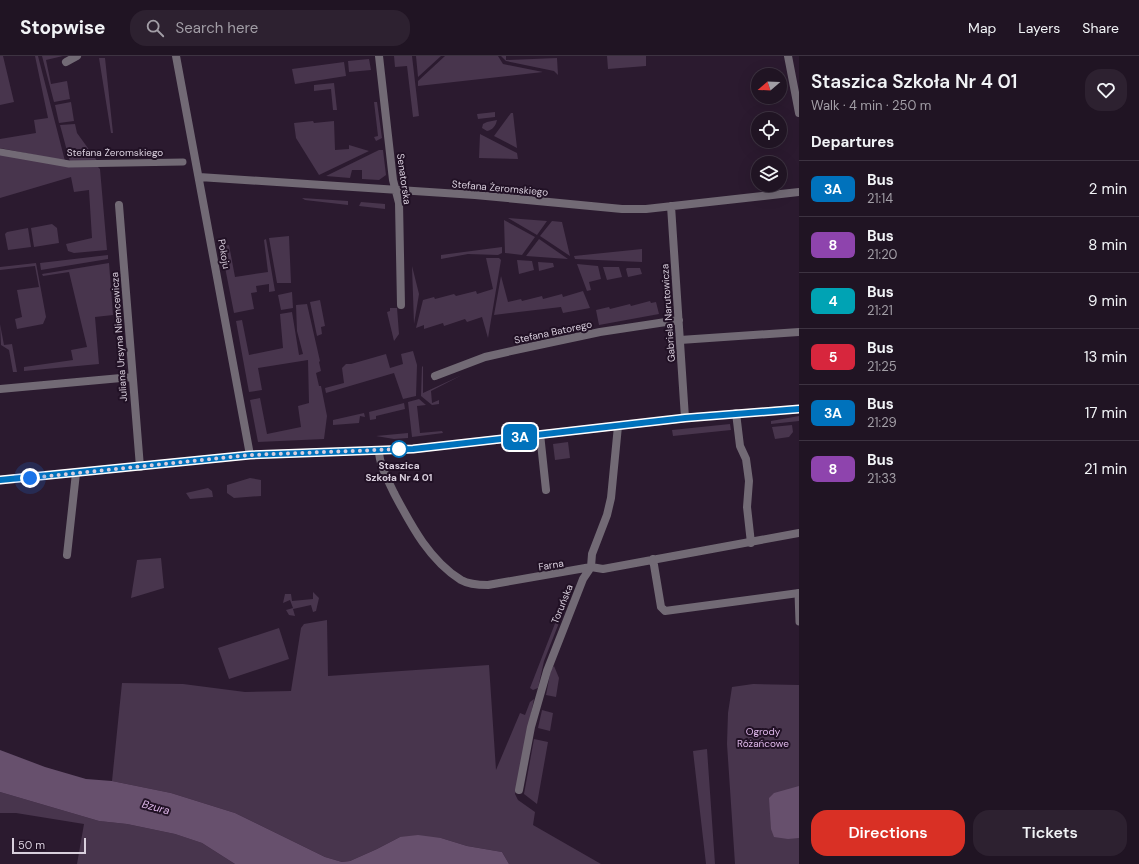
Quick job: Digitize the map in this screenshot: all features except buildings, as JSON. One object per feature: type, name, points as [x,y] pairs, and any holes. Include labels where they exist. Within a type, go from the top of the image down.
[{"type":"street","points":[[66,62],[76,56]]},
{"type":"street","name":"Pokoju","points":[[176,56],[250,455]]},
{"type":"street","name":"Senatorska","points":[[379,56],[396,190],[399,203],[401,305]]},
{"type":"street","points":[[788,56],[799,113]]},
{"type":"street","name":"Stefana Żeromskiego","points":[[0,152],[69,164],[183,162]]},
{"type":"street","name":"Stefana Żeromskiego","points":[[199,177],[475,195],[622,209],[671,206],[799,192]]},
{"type":"street","name":"Juliana Ursyna Niemcewicza","points":[[119,205],[140,467]]},
{"type":"street","name":"Gabriela Narutowicza","points":[[671,206],[685,418]]},
{"type":"street","name":"Stefana Batorego","points":[[435,376],[485,357],[600,332],[679,320]]},
{"type":"street","points":[[680,340],[799,332]]},
{"type":"street","points":[[0,389],[132,377]]},
{"type":"street","points":[[0,480],[76,474],[250,455],[413,449],[685,418],[799,409]]},
{"type":"street","points":[[736,413],[740,446],[746,458],[749,481],[747,507],[751,543]]},
{"type":"street","name":"Toruńska","points":[[519,790],[531,728],[547,671],[583,579],[591,568],[592,554],[607,515],[610,501],[618,426]]},
{"type":"street","points":[[540,434],[546,490]]},
{"type":"street","name":"Farna","points":[[379,450],[380,460],[390,484],[413,529],[437,560],[462,580],[488,585],[591,568],[603,569],[799,534]]},
{"type":"street","points":[[67,556],[76,474]]},
{"type":"street","points":[[653,559],[661,607],[665,612],[798,593],[799,622]]},
{"type":"green space","points":[[0,56],[3,56],[14,102],[0,105]]},
{"type":"green space","points":[[35,56],[38,56],[65,161],[0,148],[0,139],[36,133],[34,120],[48,118]]},
{"type":"green space","points":[[42,56],[63,56],[46,60],[51,84],[67,81],[70,99],[54,102]]},
{"type":"green space","points":[[394,56],[412,56],[419,116],[413,117],[407,66],[395,67]]},
{"type":"green space","points":[[416,56],[441,56],[418,77]]},
{"type":"green space","points":[[445,56],[498,56],[503,64],[543,72],[418,86],[418,81]]},
{"type":"green space","points":[[501,56],[506,56],[506,60],[557,58],[558,75],[554,71],[506,61]]},
{"type":"green space","points":[[607,56],[646,56],[646,66],[608,69]]},
{"type":"green space","points":[[99,58],[105,58],[113,133],[111,133]]},
{"type":"green space","points":[[369,59],[371,70],[349,72],[348,61]]},
{"type":"green space","points":[[344,62],[346,76],[295,84],[292,69]]},
{"type":"green space","points":[[334,83],[337,110],[333,110],[331,89],[314,91],[314,85]]},
{"type":"green space","points":[[71,102],[74,121],[59,123],[55,105]]},
{"type":"green space","points":[[374,102],[377,102],[382,138],[376,141],[374,137],[378,136]]},
{"type":"green space","points":[[495,112],[495,117],[478,119],[477,114]]},
{"type":"green space","points":[[511,113],[513,113],[517,148],[494,136]]},
{"type":"green space","points":[[497,120],[491,130],[487,131],[482,128],[483,124]]},
{"type":"green space","points":[[313,121],[314,123],[334,121],[335,150],[349,149],[349,145],[369,151],[319,175],[296,138],[294,123]]},
{"type":"green space","points":[[75,124],[77,133],[98,162],[70,162],[60,125]]},
{"type":"green space","points":[[480,134],[517,153],[518,159],[479,158]]},
{"type":"green space","points":[[379,150],[383,150],[386,175],[379,180],[362,179],[362,170],[352,170],[350,178],[326,176]]},
{"type":"green space","points":[[0,154],[97,166],[100,169],[107,250],[74,253],[68,251],[66,244],[92,238],[89,190],[74,192],[71,177],[0,198]]},
{"type":"green space","points":[[302,198],[348,201],[348,205],[305,200]]},
{"type":"green space","points":[[361,202],[385,204],[385,209],[359,206]]},
{"type":"green space","points":[[508,218],[547,221],[537,235]]},
{"type":"green space","points":[[504,220],[535,237],[522,255],[505,253]]},
{"type":"green space","points":[[552,221],[562,222],[570,256],[540,236]]},
{"type":"green space","points":[[52,224],[57,228],[59,243],[34,247],[31,228]]},
{"type":"green space","points":[[28,228],[31,247],[8,250],[5,234],[7,232]]},
{"type":"green space","points":[[289,236],[291,283],[277,283],[269,238]]},
{"type":"green space","points":[[266,239],[275,291],[269,292],[269,284],[256,286],[257,292],[251,293],[254,309],[234,313],[221,247],[229,245],[235,277],[268,272],[264,240]]},
{"type":"green space","points":[[539,239],[568,259],[526,256]]},
{"type":"green space","points":[[502,247],[502,253],[498,255],[468,254],[441,259],[441,255]]},
{"type":"green space","points":[[642,249],[642,262],[575,259],[574,256]]},
{"type":"green space","points":[[108,255],[108,259],[41,270],[40,263]]},
{"type":"green space","points":[[486,258],[499,258],[501,260],[488,338],[482,317],[467,322],[465,319],[444,326],[443,323],[424,329],[424,325],[416,328],[423,300],[434,297],[435,299],[454,294],[456,296],[476,291],[477,294],[493,289]]},
{"type":"green space","points":[[517,260],[532,261],[534,270],[519,274]]},
{"type":"green space","points":[[538,262],[553,263],[554,267],[539,271]]},
{"type":"green space","points":[[36,263],[46,317],[43,324],[17,329],[15,319],[22,317],[17,290],[39,287],[35,266],[0,270],[0,267]]},
{"type":"green space","points":[[109,263],[113,315],[95,317],[99,364],[24,371],[24,367],[73,360],[71,350],[87,347],[69,272],[43,276],[42,274]]},
{"type":"green space","points":[[577,264],[598,266],[601,279],[589,282],[591,290],[587,291]]},
{"type":"green space","points":[[412,266],[419,294],[414,324]]},
{"type":"green space","points":[[603,267],[619,267],[622,277],[607,280]]},
{"type":"green space","points":[[627,268],[640,268],[642,274],[628,277]]},
{"type":"green space","points":[[501,276],[508,302],[521,299],[522,301],[542,296],[543,299],[562,294],[563,297],[583,291],[590,308],[563,313],[561,307],[494,315]]},
{"type":"green space","points":[[292,292],[293,308],[281,310],[278,295]]},
{"type":"green space","points":[[320,300],[325,326],[321,327],[322,334],[317,336],[310,302]]},
{"type":"green space","points":[[650,301],[651,303],[656,302],[659,314],[599,325],[596,310],[609,307],[610,309],[630,304],[631,306]]},
{"type":"green space","points":[[307,304],[320,361],[321,371],[316,373],[319,386],[321,386],[327,416],[324,439],[258,442],[250,400],[260,398],[267,434],[301,427],[298,406],[309,403],[308,360],[258,368],[262,390],[249,392],[236,321],[242,320],[249,355],[283,348],[280,314],[292,312],[299,355],[303,354],[297,331],[296,305]]},
{"type":"green space","points":[[390,308],[397,308],[399,334],[394,341],[387,312],[390,311]]},
{"type":"green space","points":[[0,324],[4,345],[12,344],[17,372],[13,372],[9,350],[1,345]]},
{"type":"green space","points":[[413,351],[417,365],[416,396],[403,399],[394,373],[326,393],[325,388],[344,383],[342,368],[346,364],[351,364],[386,354],[390,368],[403,364],[401,354]]},
{"type":"green space","points":[[422,366],[423,393],[462,375],[431,391],[432,403],[439,400],[439,404],[432,405],[421,396]]},
{"type":"green space","points":[[419,399],[426,405],[417,406],[420,433],[442,431],[443,433],[412,437],[408,402]]},
{"type":"green space","points":[[404,403],[405,409],[376,416],[376,419],[370,420],[369,412]]},
{"type":"green space","points":[[364,413],[365,417],[360,416],[359,423],[333,425],[333,420]]},
{"type":"green space","points":[[799,416],[799,421],[771,424],[771,421]]},
{"type":"green space","points":[[730,424],[731,430],[673,436],[672,430]]},
{"type":"green space","points":[[792,425],[793,432],[789,437],[775,439],[772,427]]},
{"type":"green space","points":[[408,433],[408,438],[394,439],[376,436]]},
{"type":"green space","points":[[568,442],[570,458],[555,460],[553,444]]},
{"type":"green space","points":[[250,478],[261,480],[261,496],[234,498],[227,493],[227,485]]},
{"type":"green space","points":[[208,488],[212,491],[213,497],[190,499],[186,493]]},
{"type":"green space","points":[[161,558],[164,588],[131,598],[137,560]]},
{"type":"green space","points":[[313,592],[319,598],[316,611],[313,612],[311,605],[293,609],[295,616],[289,615],[286,610],[293,608],[290,600],[283,603],[285,594],[291,594],[292,601],[313,599]]},
{"type":"green space","points":[[561,608],[564,610],[544,661],[538,688],[533,690],[530,688]]},
{"type":"green space","points":[[327,620],[328,676],[489,665],[496,770],[520,713],[525,715],[530,702],[534,699],[515,794],[518,800],[535,812],[533,825],[601,864],[509,864],[502,852],[467,846],[441,838],[400,837],[350,861],[342,862],[325,857],[235,813],[171,793],[112,781],[122,683],[183,684],[245,692],[291,691],[301,628],[304,624]]},
{"type":"green space","points":[[279,628],[289,659],[229,679],[218,648]]},
{"type":"green space","points":[[554,666],[559,678],[556,697],[546,695],[551,669]]},
{"type":"green space","name":"Ogrody Różańcowe","points":[[753,684],[799,685],[799,864],[735,864],[727,744],[728,713],[732,687]]},
{"type":"green space","points":[[542,710],[553,713],[550,731],[538,728]]},
{"type":"green space","points":[[534,739],[548,742],[537,804],[524,794]]},
{"type":"green space","points":[[707,749],[715,864],[706,864],[693,751]]},
{"type":"green space","points":[[0,792],[99,821],[127,824],[175,834],[202,843],[235,864],[77,864],[84,824],[16,813],[0,813]]},
{"type":"water","name":"Bzura","points":[[0,750],[45,767],[86,779],[112,781],[171,793],[235,813],[325,857],[342,862],[350,861],[400,837],[418,835],[441,838],[467,846],[502,852],[509,864],[235,864],[202,843],[175,834],[127,824],[99,821],[0,792]]},
{"type":"water","points":[[799,786],[799,838],[788,839],[774,837],[771,829],[769,798],[774,793]]},
{"type":"bus line","name":"3A","points":[[0,480],[76,474],[250,455],[413,449],[685,418],[799,409]]},
{"type":"place","name":"Staszica Szkoła Nr 4 01","points":[[399,449]]},
{"type":"route","points":[[30,478],[250,455],[402,449],[399,449]]}]
